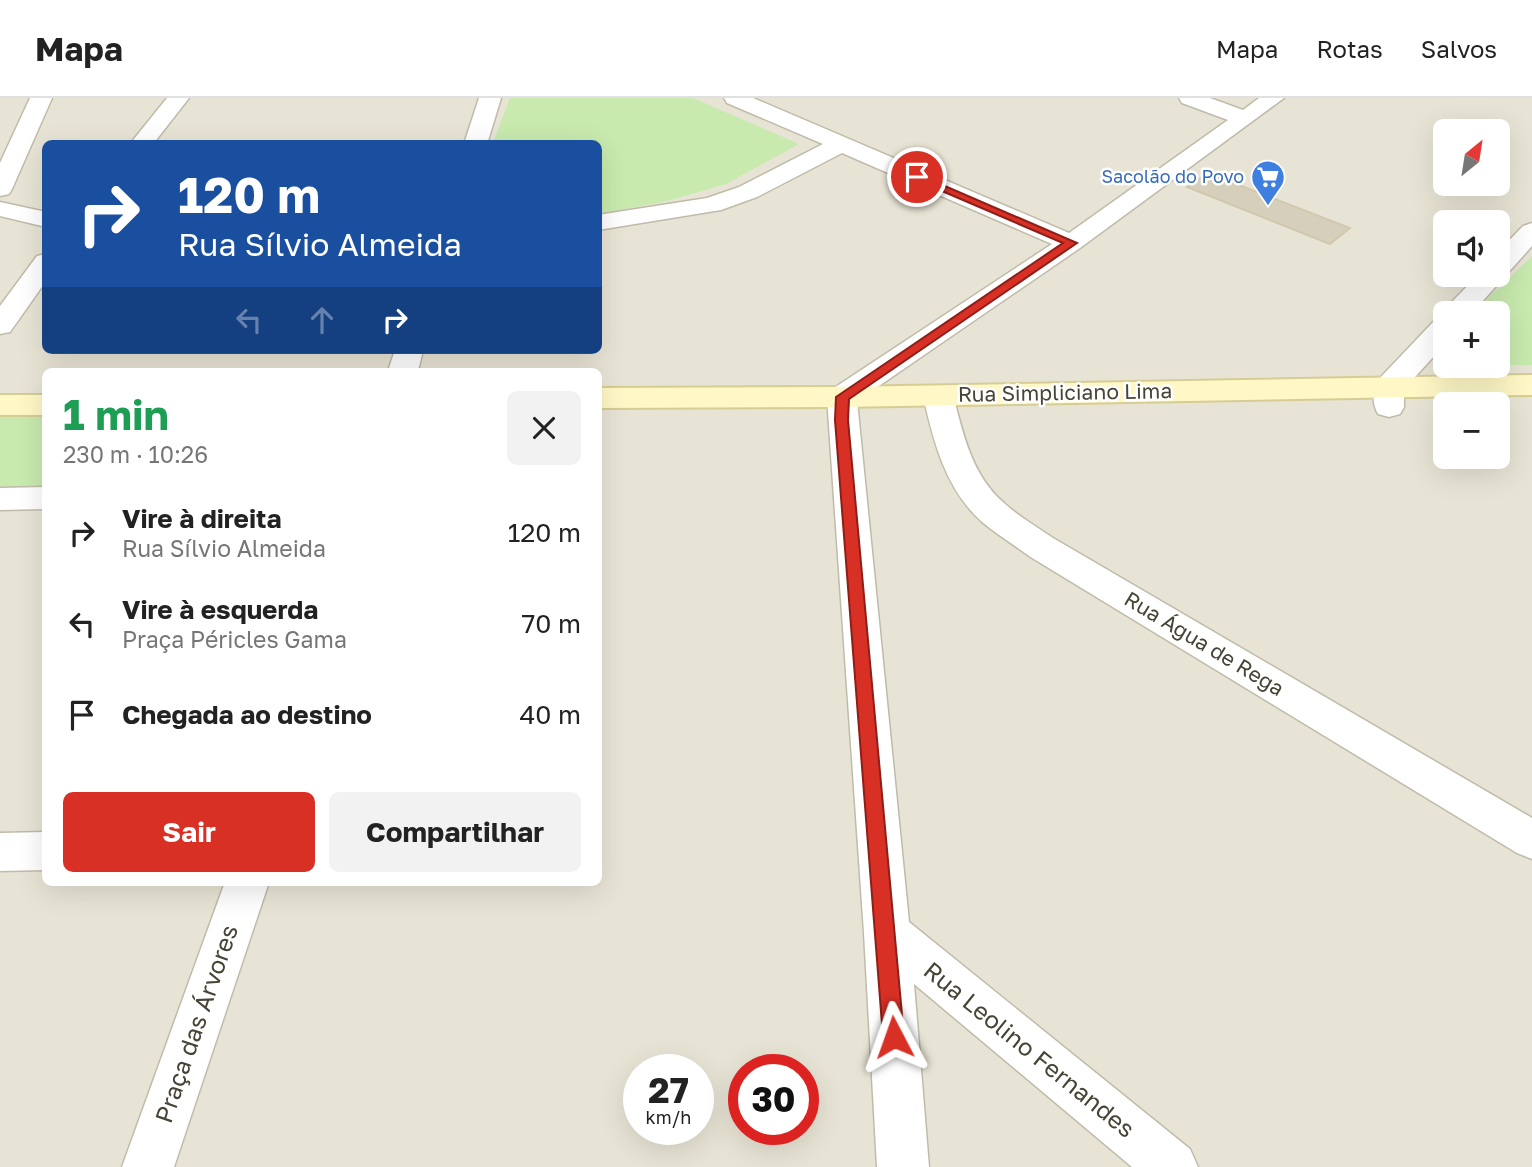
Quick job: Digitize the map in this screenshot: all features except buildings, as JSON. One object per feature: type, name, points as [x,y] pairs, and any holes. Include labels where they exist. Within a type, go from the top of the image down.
[{"type":"street","points":[[0,189],[41,98]]},
{"type":"street","points":[[144,140],[178,98]]},
{"type":"street","points":[[476,140],[490,98]]},
{"type":"street","points":[[735,98],[1071,243]]},
{"type":"street","points":[[1190,98],[1245,118]]},
{"type":"street","points":[[903,1167],[887,933],[842,409],[1273,98]]},
{"type":"street","points":[[602,222],[712,205],[748,192],[840,145]]},
{"type":"street","points":[[0,209],[42,219]]},
{"type":"street","points":[[1510,255],[1532,231]]},
{"type":"street","points":[[0,326],[42,268]]},
{"type":"street","points":[[1468,301],[1481,287]]},
{"type":"street","points":[[1389,397],[1433,342]]},
{"type":"street","name":"Rua Simpliciano Lima","points":[[602,419],[940,405],[1389,397],[1532,384]]},
{"type":"street","name":"Rua Simpliciano Lima","points":[[1389,397],[1433,404]]},
{"type":"street","name":"Rua Simpliciano Lima","points":[[602,398],[842,409]]},
{"type":"street","points":[[0,405],[42,405]]},
{"type":"street","name":"Rua Água de Rega","points":[[940,405],[957,463],[971,488],[989,509],[1041,547],[1532,840]]},
{"type":"street","points":[[1510,405],[1532,405]]},
{"type":"street","points":[[0,499],[42,498]]},
{"type":"street","points":[[0,852],[42,852]]},
{"type":"street","name":"Praça das Árvores","points":[[148,1167],[246,886]]},
{"type":"street","name":"Rua Leolino Fernandes","points":[[887,933],[1172,1167]]},
{"type":"shaded area","points":[[0,98],[1532,98],[1532,1167],[0,1167]]},
{"type":"green space","points":[[510,98],[693,98],[799,144],[726,184],[667,201],[602,213],[602,140],[494,140]]},
{"type":"green space","points":[[1532,256],[1532,365],[1510,365],[1510,301],[1485,301],[1500,287],[1510,287],[1510,277]]},
{"type":"green space","points":[[0,405],[42,405],[42,497],[0,498]]},
{"type":"place","name":"Sacolão do Povo","points":[[1268,207]]},
{"type":"route","points":[[894,1037],[842,397],[1071,243],[917,177]]}]
